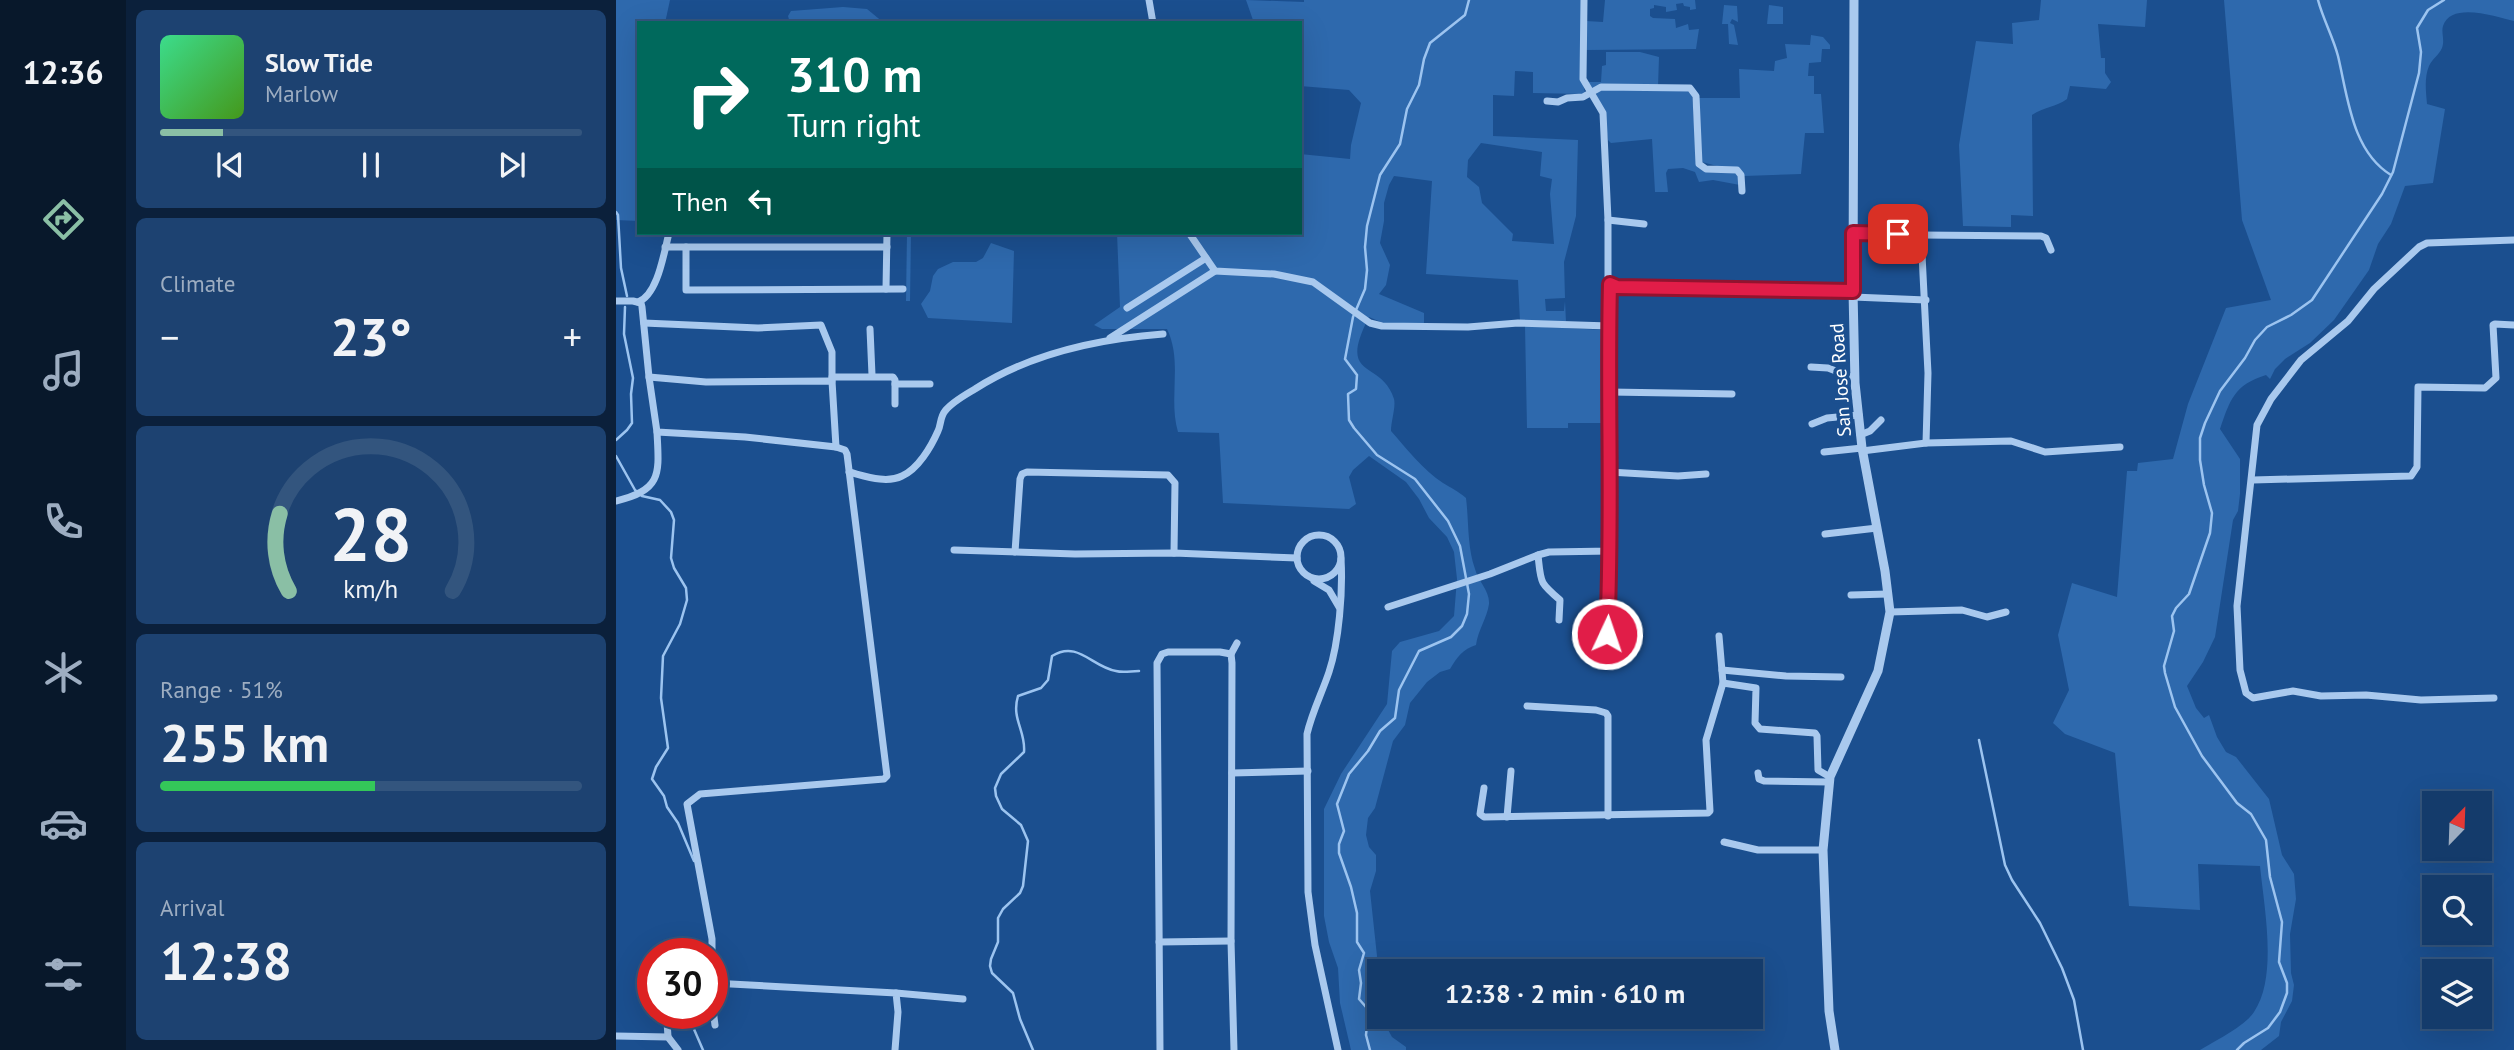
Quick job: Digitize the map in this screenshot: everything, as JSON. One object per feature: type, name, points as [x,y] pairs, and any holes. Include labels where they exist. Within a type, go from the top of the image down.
[{"type":"street","points":[[1149,0],[1153,21]]},
{"type":"street","points":[[1584,0],[1583,76],[1603,113],[1608,220],[1611,551],[1606,662]]},
{"type":"street","name":"San Jose Road","points":[[1835,1050],[1829,1011],[1823,850],[1830,779],[1878,671],[1890,612],[1862,449],[1854,378],[1854,0]]},
{"type":"street","points":[[1547,101],[1558,102],[1601,87],[1692,89],[1696,96],[1699,163],[1706,169],[1739,171],[1742,191]]},
{"type":"street","points":[[1608,220],[1644,224]]},
{"type":"street","points":[[1853,233],[2041,236],[2046,238],[2051,250]]},
{"type":"street","points":[[1921,234],[1928,373],[1926,443]]},
{"type":"street","points":[[616,301],[638,302],[648,297],[653,289],[668,235]]},
{"type":"street","points":[[886,289],[887,235]]},
{"type":"street","points":[[1190,235],[1215,271]]},
{"type":"street","points":[[2494,698],[2421,700],[2366,695],[2321,696],[2280,691],[2253,698],[2243,685],[2240,670],[2238,606],[2257,425],[2271,399],[2301,360],[2348,321],[2374,289],[2427,243],[2514,240]]},
{"type":"street","points":[[665,247],[887,247]]},
{"type":"street","points":[[686,247],[686,290],[903,289]]},
{"type":"street","points":[[1128,308],[1206,258]]},
{"type":"street","points":[[1107,340],[1215,271],[1274,274],[1313,282],[1365,320],[1382,326],[1422,328],[1518,323],[1609,326]]},
{"type":"street","points":[[1610,284],[1617,287],[1853,294],[1926,300]]},
{"type":"street","points":[[616,501],[645,491],[659,472],[644,323],[642,307],[638,302]]},
{"type":"street","points":[[644,323],[758,328],[821,325],[832,352],[836,447]]},
{"type":"street","points":[[2253,480],[2411,476],[2417,467],[2418,387],[2486,388],[2496,378],[2493,325],[2514,325]]},
{"type":"street","points":[[870,329],[872,375]]},
{"type":"street","points":[[849,472],[877,478],[900,477],[918,464],[939,430],[942,416],[951,405],[999,374],[1059,351],[1107,340],[1163,334]]},
{"type":"street","points":[[1811,367],[1828,368],[1854,378]]},
{"type":"street","points":[[649,377],[706,383],[872,375],[893,377],[895,404]]},
{"type":"street","points":[[895,384],[930,384]]},
{"type":"street","points":[[1610,393],[1732,394]]},
{"type":"street","points":[[1812,424],[1827,418],[1859,415]]},
{"type":"street","points":[[1860,435],[1870,431],[1881,420]]},
{"type":"street","points":[[657,432],[733,436],[845,450],[887,776],[884,779],[700,794],[687,804],[712,938]]},
{"type":"street","points":[[1824,452],[1926,443],[2011,441],[2045,452],[2120,447]]},
{"type":"street","points":[[1015,552],[1020,479],[1022,474],[1027,472],[1168,475],[1175,483],[1174,553]]},
{"type":"street","points":[[1609,472],[1678,476],[1706,474]]},
{"type":"street","points":[[1825,534],[1877,528]]},
{"type":"street","points":[[1338,1050],[1315,945],[1308,892],[1307,733],[1335,651],[1339,607],[1342,559],[1338,545],[1327,536],[1307,538],[1302,543],[1297,558],[1300,569],[1329,590],[1339,607]]},
{"type":"street","points":[[954,551],[1126,555],[1174,553],[1297,558]]},
{"type":"street","points":[[1388,607],[1490,574],[1538,555],[1611,551]]},
{"type":"street","points":[[1538,555],[1541,581],[1544,587],[1560,600],[1559,620]]},
{"type":"street","points":[[1310,577],[1323,579],[1330,576],[1340,566],[1342,559]]},
{"type":"street","points":[[1851,595],[1888,594]]},
{"type":"street","points":[[1890,612],[1962,610],[1987,617],[2006,612]]},
{"type":"street","points":[[1484,788],[1481,816],[1709,813],[1706,740],[1723,683],[1719,636]]},
{"type":"street","points":[[1234,1050],[1231,941],[1231,654],[1237,643]]},
{"type":"street","points":[[1160,1050],[1157,663],[1163,654],[1168,652],[1231,654]]},
{"type":"street","points":[[1722,670],[1786,676],[1842,677]]},
{"type":"street","points":[[1723,683],[1756,688],[1755,723],[1760,729],[1815,733],[1818,772],[1830,779]]},
{"type":"street","points":[[1527,706],[1596,710],[1606,713],[1608,816]]},
{"type":"street","points":[[1232,772],[1308,771]]},
{"type":"street","points":[[1507,817],[1511,771]]},
{"type":"street","points":[[1758,773],[1759,779],[1764,780],[1830,779]]},
{"type":"street","points":[[1724,842],[1758,850],[1823,850]]},
{"type":"street","points":[[1160,942],[1231,941]]},
{"type":"street","points":[[728,984],[963,999]]},
{"type":"street","points":[[895,1050],[898,1012],[896,993]]},
{"type":"street","points":[[668,1029],[668,1037],[678,1050]]},
{"type":"street","points":[[616,1036],[668,1037]]},
{"type":"shaded area","points":[[616,0],[670,0],[665,21],[637,21],[637,221],[616,220]]},
{"type":"shaded area","points":[[1246,0],[1582,0],[1582,79],[1585,93],[1533,93],[1533,72],[1515,71],[1514,96],[1493,95],[1493,136],[1578,140],[1576,216],[1564,262],[1565,298],[1545,299],[1546,311],[1564,311],[1565,301],[1566,322],[1520,321],[1518,280],[1426,274],[1432,181],[1394,176],[1384,203],[1380,243],[1390,265],[1386,285],[1379,294],[1424,313],[1424,323],[1383,323],[1369,317],[1357,351],[1359,361],[1380,378],[1394,399],[1391,431],[1429,472],[1466,498],[1472,560],[1489,599],[1476,645],[1461,654],[1450,669],[1440,672],[1427,682],[1410,703],[1405,725],[1393,741],[1375,808],[1368,818],[1366,835],[1369,847],[1376,855],[1376,871],[1370,891],[1377,956],[1377,959],[1367,959],[1367,1029],[1388,1029],[1406,1050],[1351,1050],[1340,1003],[1338,968],[1324,916],[1324,809],[1341,774],[1387,704],[1392,651],[1400,642],[1439,631],[1454,616],[1457,579],[1454,552],[1447,537],[1429,518],[1406,482],[1369,456],[1349,477],[1356,504],[1349,509],[1223,503],[1219,433],[1178,432],[1174,406],[1174,354],[1167,329],[1102,329],[1094,325],[1120,307],[1117,235],[1302,235],[1302,154],[1350,159],[1361,103],[1349,90],[1302,86],[1302,21],[1253,21]],"holes":[[[1481,143],[1542,152],[1540,176],[1552,179],[1550,194],[1554,244],[1512,241],[1513,234],[1482,203],[1479,187],[1467,177],[1468,160]]]},
{"type":"shaded area","points":[[1605,0],[1695,0],[1696,9],[1690,10],[1690,7],[1684,6],[1683,3],[1676,4],[1677,10],[1666,12],[1666,7],[1654,5],[1654,8],[1650,9],[1650,16],[1675,19],[1676,28],[1688,24],[1689,30],[1699,29],[1696,49],[1586,50],[1586,21],[1603,22]]},
{"type":"shaded area","points":[[2041,0],[2147,0],[2145,27],[2098,24],[2101,58],[2105,58],[2105,73],[2111,82],[2106,89],[2070,86],[2067,99],[2032,115],[2033,216],[2011,215],[2011,227],[1963,226],[1959,145],[1976,41],[2013,44],[2012,23],[2039,20]]},
{"type":"shaded area","points":[[2224,0],[2514,0],[2514,21],[2464,12],[2448,18],[2442,31],[2442,48],[2429,66],[2426,80],[2427,104],[2445,109],[2433,183],[2405,186],[2391,224],[2378,244],[2369,270],[2334,320],[2310,343],[2285,359],[2270,379],[2266,375],[2240,389],[2231,402],[2220,429],[2240,459],[2238,511],[2233,520],[2215,637],[2187,686],[2196,708],[2204,718],[2209,715],[2226,752],[2236,757],[2269,799],[2282,855],[2294,874],[2296,899],[2290,934],[2294,985],[2292,1001],[2281,1022],[2279,1036],[2261,1050],[2200,1050],[2244,1023],[2254,1012],[2261,997],[2266,980],[2268,941],[2260,866],[2198,864],[2200,910],[2129,906],[2115,753],[2065,734],[2053,723],[2069,690],[2058,635],[2072,583],[2117,597],[2127,471],[2137,471],[2138,463],[2173,459],[2188,404],[2226,308],[2271,300],[2242,220]]},
{"type":"shaded area","points":[[1724,5],[1737,6],[1738,22],[1732,19],[1730,23],[1734,25],[1738,45],[1729,44],[1728,24],[1722,24]]},
{"type":"shaded area","points":[[1769,5],[1783,7],[1783,24],[1767,24]]},
{"type":"shaded area","points":[[843,7],[867,9],[882,21],[789,21],[788,16],[791,11]]},
{"type":"shaded area","points":[[1811,35],[1823,37],[1830,45],[1830,49],[1822,49],[1821,62],[1809,63],[1808,76],[1814,76],[1814,94],[1821,94],[1824,133],[1805,133],[1801,174],[1744,176],[1743,173],[1702,162],[1698,98],[1740,98],[1739,69],[1774,71],[1775,61],[1787,58],[1785,44],[1810,45]]},
{"type":"shaded area","points":[[1606,52],[1640,52],[1659,57],[1658,87],[1592,88],[1586,82],[1601,82],[1602,66],[1606,65]]},
{"type":"shaded area","points":[[1686,89],[1692,92],[1697,164],[1739,173],[1740,185],[1713,180],[1699,182],[1695,172],[1683,168],[1668,169],[1668,192],[1655,192],[1652,139],[1611,143],[1608,140],[1603,108],[1596,95],[1598,90]]},
{"type":"shaded area","points":[[907,235],[911,235],[910,301],[906,301]]},
{"type":"shaded area","points":[[991,243],[1014,251],[1012,323],[928,318],[921,304],[930,291],[933,276],[938,269],[953,262],[976,262],[983,258]]},
{"type":"shaded area","points":[[1525,326],[1605,330],[1605,423],[1568,423],[1568,428],[1527,428]]},
{"type":"waterway","points":[[1370,1050],[1366,1035],[1368,1015],[1366,1007],[1359,999],[1359,970],[1364,953],[1357,942],[1357,913],[1339,853],[1344,831],[1337,804],[1349,774],[1380,731],[1395,718],[1399,690],[1419,651],[1451,637],[1462,626],[1467,614],[1469,594],[1460,546],[1448,521],[1415,479],[1377,455],[1349,420],[1348,394],[1356,389],[1357,375],[1345,359],[1353,317],[1365,289],[1367,226],[1380,175],[1400,144],[1407,109],[1419,85],[1430,43],[1465,15],[1469,0]]},
{"type":"waterway","points":[[2318,0],[2336,49],[2349,106],[2360,138],[2378,165],[2391,175]]},
{"type":"waterway","points":[[2237,1050],[2268,1028],[2280,1012],[2287,993],[2287,983],[2279,962],[2282,922],[2270,877],[2266,840],[2251,814],[2237,803],[2202,756],[2175,707],[2165,673],[2164,666],[2174,631],[2172,616],[2189,594],[2210,533],[2212,513],[2204,485],[2200,438],[2220,391],[2255,340],[2267,327],[2312,300],[2382,194],[2393,172],[2419,73],[2421,52],[2417,28],[2428,10],[2444,0]]},
{"type":"waterway","points":[[616,212],[621,268],[627,296]]},
{"type":"waterway","points":[[616,440],[632,423],[633,378],[624,334],[625,307]]},
{"type":"waterway","points":[[616,456],[635,490],[642,496],[660,500],[671,512],[674,520],[671,558],[686,588],[687,600],[680,624],[663,656],[661,698],[668,748],[652,779],[678,823],[694,861]]},
{"type":"waterway","points":[[1033,1050],[1013,993],[992,973],[990,966],[998,942],[998,918],[1023,886],[1028,841],[1021,825],[1002,809],[995,788],[1001,774],[1024,752],[1016,712],[1018,696],[1041,688],[1048,680],[1052,656],[1061,652],[1077,653],[1107,669],[1139,671]]},
{"type":"waterway","points":[[1979,740],[2005,865],[2040,923],[2062,968],[2074,1000],[2083,1050]]},
{"type":"waterway","points":[[694,1029],[703,1050]]},
{"type":"route","points":[[1607,634],[1611,551],[1610,284],[1617,287],[1853,291],[1853,233],[1898,234]]}]
